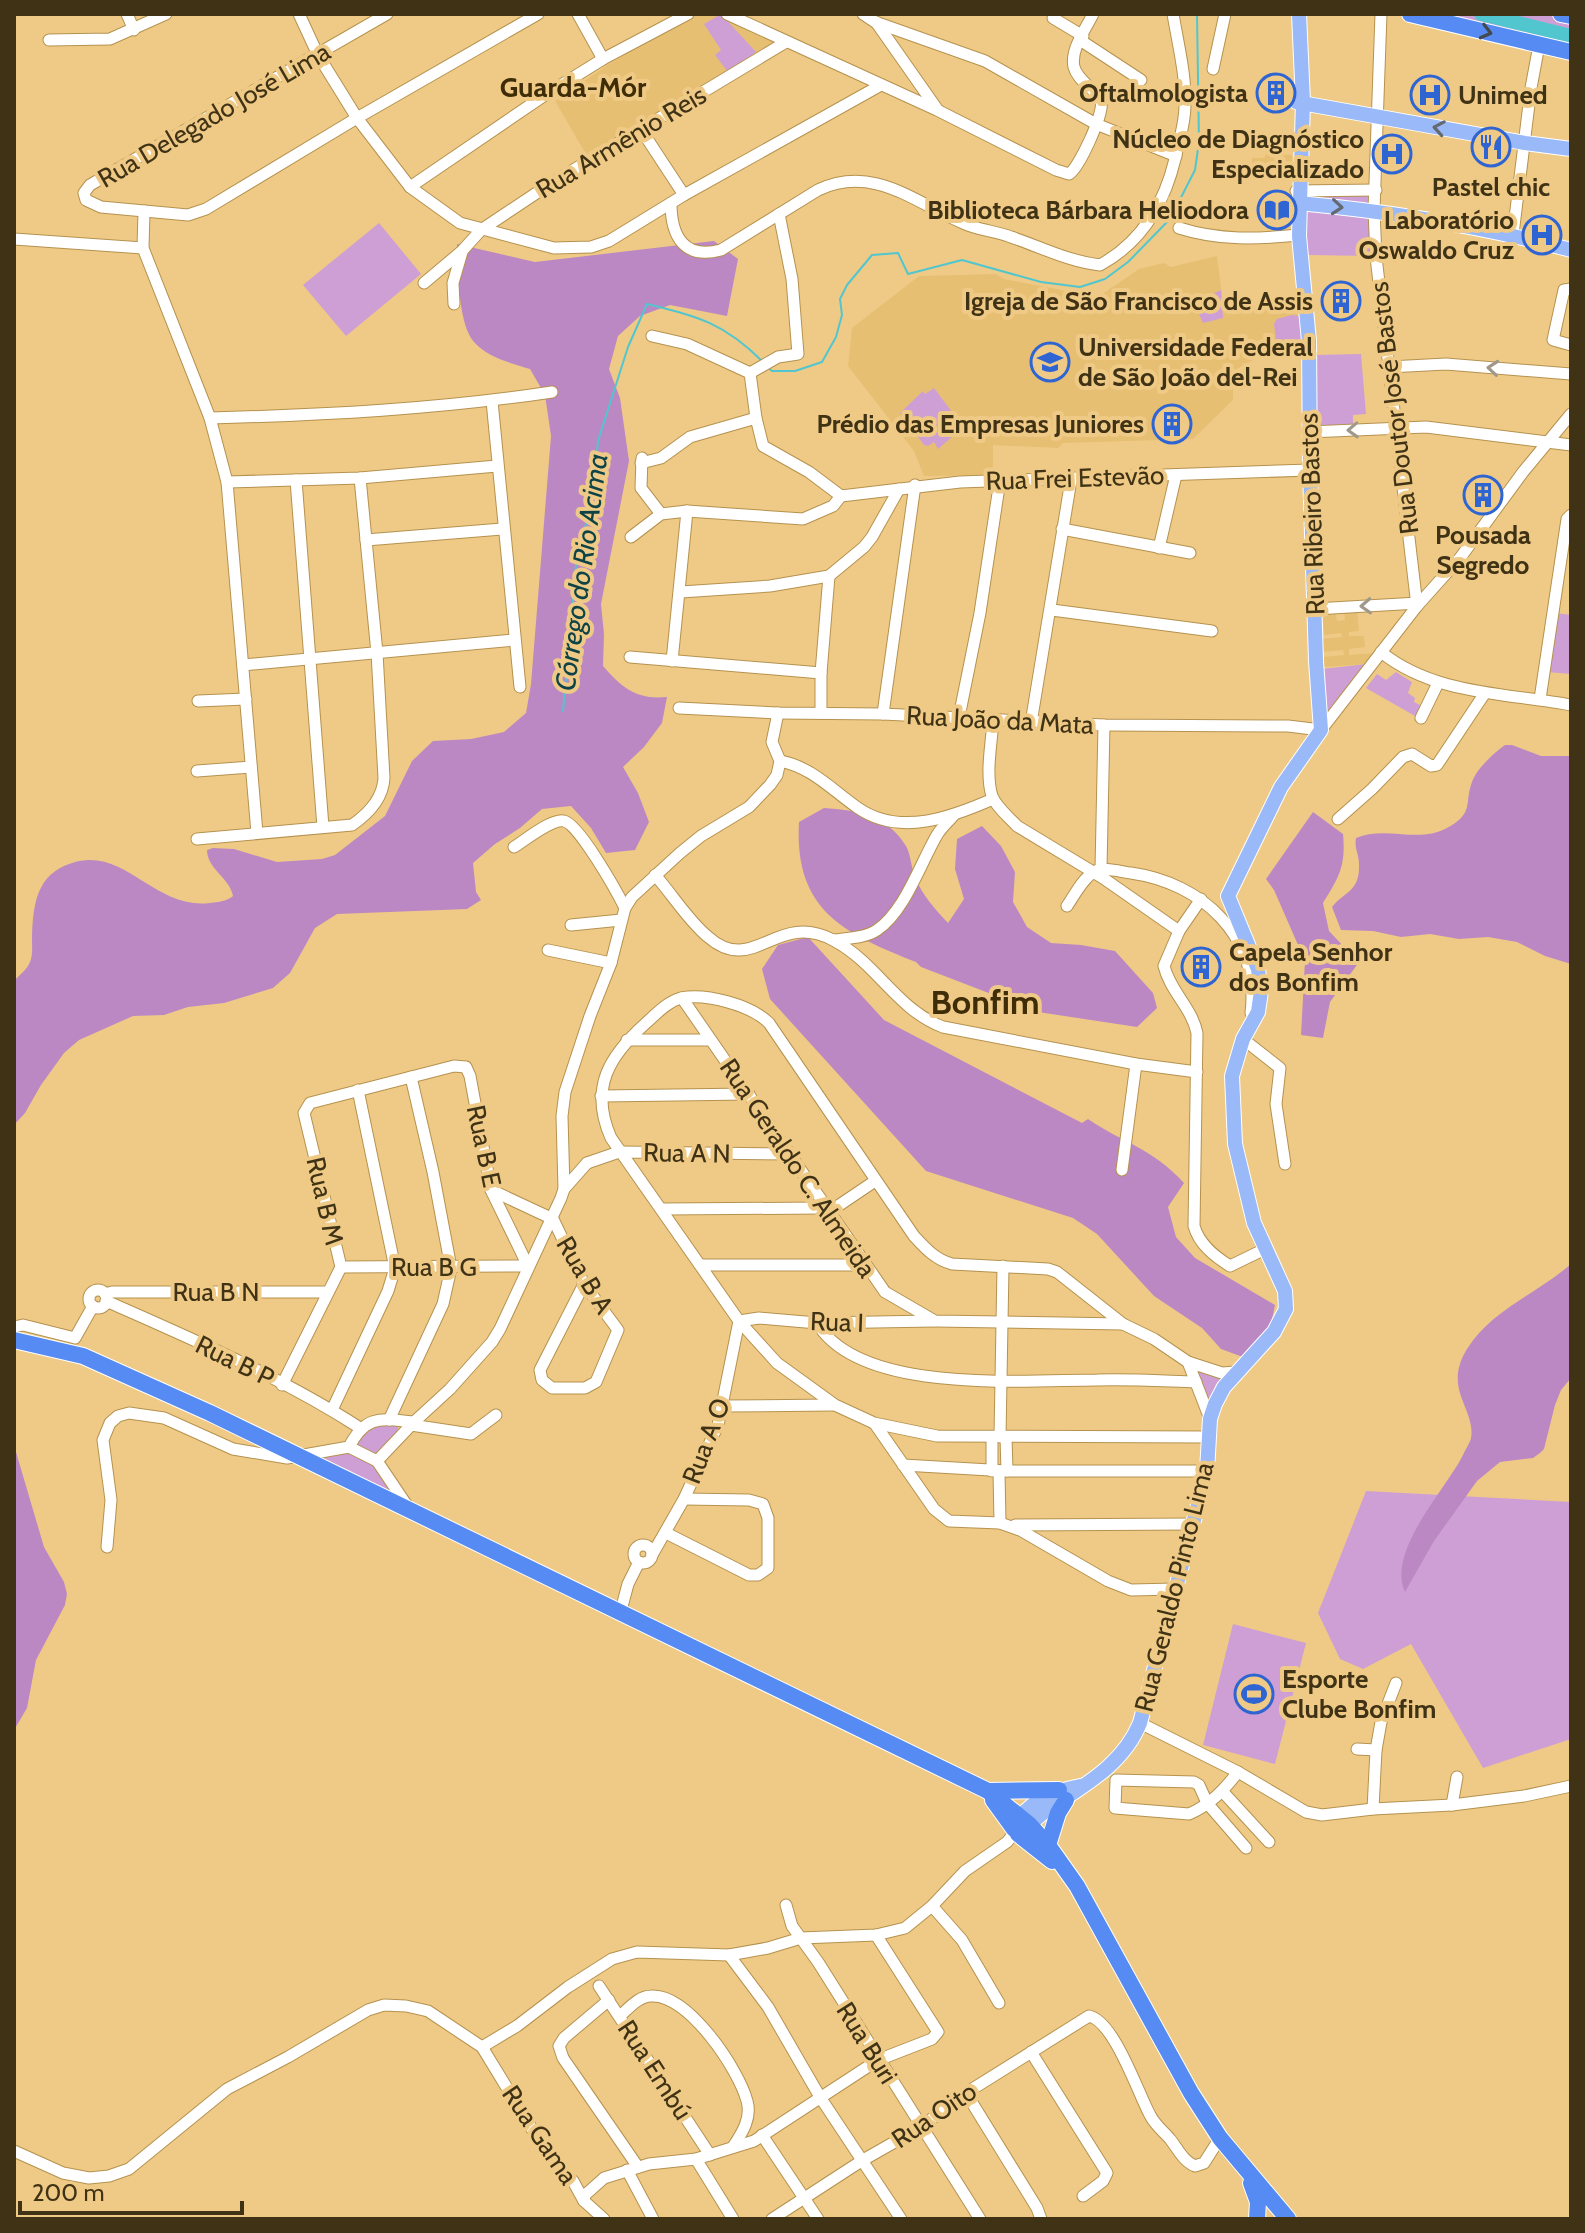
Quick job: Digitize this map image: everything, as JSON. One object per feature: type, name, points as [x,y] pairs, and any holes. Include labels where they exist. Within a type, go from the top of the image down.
[{"type":"highway","points":[[1410,14],[1571,52]]},
{"type":"highway","points":[[1561,14],[1571,16]]},
{"type":"highway","points":[[14,1340],[83,1356],[301,1456],[988,1791],[1063,1795],[1048,1845]]},
{"type":"highway","points":[[988,1791],[1020,1827],[1067,1871]]},
{"type":"highway","points":[[1020,1827],[1048,1845],[1067,1871],[1191,2093],[1220,2138],[1283,2217]]},
{"type":"highway","points":[[1246,2170],[1258,2202],[1260,2219]]},
{"type":"main road","points":[[1291,14],[1298,102]]},
{"type":"main road","points":[[1298,102],[1299,14]]},
{"type":"main road","points":[[1298,102],[1571,149]]},
{"type":"main road","name":"Rua Ribeiro Bastos","points":[[1298,102],[1299,235],[1309,341],[1310,470],[1321,730]]},
{"type":"main road","points":[[1299,195],[1513,234],[1571,250]]},
{"type":"main road","points":[[1265,1249],[1254,1223],[1234,1136],[1232,1076],[1243,1039],[1258,1012],[1261,979],[1228,896],[1281,787],[1321,730]]},
{"type":"main road","name":"Rua Geraldo Pinto Lima","points":[[1020,1827],[1050,1808],[1063,1795],[1103,1772],[1134,1739],[1207,1471],[1210,1419],[1224,1387],[1279,1325],[1286,1309],[1285,1291],[1265,1249]]},
{"type":"street","points":[[127,14],[134,30]]},
{"type":"street","points":[[49,40],[110,39],[166,14]]},
{"type":"street","points":[[299,14],[318,55],[357,118],[410,187],[460,223],[554,248],[591,247],[609,241],[684,195],[881,85]]},
{"type":"street","name":"Rua Delegado José Lima","points":[[150,212],[94,205],[86,200],[84,193],[90,185],[387,14]]},
{"type":"street","points":[[257,833],[227,482],[210,418],[143,244],[150,212],[188,215],[206,209],[538,14]]},
{"type":"street","points":[[578,14],[603,59]]},
{"type":"street","points":[[410,187],[545,95],[603,59],[688,14]]},
{"type":"street","points":[[727,14],[1069,174],[1079,165],[1102,105],[1074,67],[1074,55],[1093,14]]},
{"type":"street","points":[[863,14],[875,22],[985,61],[1096,124],[1176,156]]},
{"type":"street","points":[[671,203],[671,221],[684,245],[694,251],[708,253],[721,250],[830,185],[857,180],[891,187],[967,225],[1010,236],[1060,257],[1100,265],[1116,256],[1152,218],[1171,178],[1183,133],[1185,102],[1173,14]]},
{"type":"street","points":[[1213,69],[1225,14]]},
{"type":"street","name":"Rua Doutor José Bastos","points":[[1381,14],[1374,210],[1376,257],[1418,605]]},
{"type":"street","points":[[1053,18],[1141,80]]},
{"type":"street","points":[[875,22],[937,110]]},
{"type":"street","name":"Rua Armênio Reis","points":[[424,283],[462,251],[481,230],[550,184],[786,42]]},
{"type":"street","points":[[1513,234],[1539,45]]},
{"type":"street","points":[[642,131],[684,195]]},
{"type":"street","points":[[1299,195],[1376,190]]},
{"type":"street","points":[[750,373],[778,357],[797,355],[799,351],[792,279],[779,214]]},
{"type":"street","points":[[1179,228],[1249,240],[1299,235]]},
{"type":"street","points":[[14,239],[143,244]]},
{"type":"street","name":"Rua Armênio Reis","points":[[454,304],[453,283],[462,251]]},
{"type":"street","points":[[1571,289],[1564,290],[1553,340],[1571,345]]},
{"type":"street","points":[[652,336],[687,344],[750,373]]},
{"type":"street","points":[[1389,367],[1446,364],[1571,374]]},
{"type":"street","points":[[631,537],[661,514],[687,511],[803,519],[833,506],[841,496],[809,472],[766,448],[760,439],[750,373]]},
{"type":"street","points":[[210,418],[378,412],[552,392]]},
{"type":"street","points":[[492,401],[502,529],[520,687]]},
{"type":"street","points":[[1321,730],[1571,414]]},
{"type":"street","points":[[661,514],[641,488],[642,460],[661,458],[690,437],[756,418]]},
{"type":"street","points":[[1309,432],[1396,427],[1456,429],[1571,445]]},
{"type":"street","points":[[227,482],[360,478],[497,466]]},
{"type":"street","name":"Rua Frei Estevão","points":[[841,496],[915,485],[1000,480],[1310,470]]},
{"type":"street","points":[[1159,548],[1176,475]]},
{"type":"street","points":[[197,839],[352,825],[381,795],[384,778],[377,653],[360,478]]},
{"type":"street","points":[[296,480],[323,827]]},
{"type":"street","points":[[959,717],[980,613],[1000,480]]},
{"type":"street","points":[[1031,723],[1071,480]]},
{"type":"street","points":[[883,714],[915,485]]},
{"type":"street","points":[[681,592],[770,586],[829,576],[864,547],[899,489]]},
{"type":"street","points":[[672,661],[687,511]]},
{"type":"street","points":[[1540,699],[1567,519],[1571,515]]},
{"type":"street","points":[[366,540],[502,529]]},
{"type":"street","points":[[1062,529],[1190,553]]},
{"type":"street","points":[[821,713],[829,576]]},
{"type":"street","points":[[1315,609],[1418,605]]},
{"type":"street","points":[[1052,610],[1212,631]]},
{"type":"street","points":[[243,665],[514,640]]},
{"type":"street","points":[[1381,652],[1411,673],[1438,683],[1571,705]]},
{"type":"street","points":[[630,657],[821,673]]},
{"type":"street","points":[[1421,718],[1438,683]]},
{"type":"street","points":[[1338,819],[1407,754],[1431,766],[1437,765],[1485,693]]},
{"type":"street","points":[[198,701],[246,699]]},
{"type":"street","name":"Rua João da Mata","points":[[679,708],[959,717],[1031,723],[1288,726],[1321,730]]},
{"type":"street","points":[[778,713],[772,742],[780,761],[823,779],[860,810],[873,816],[913,823],[929,822],[953,816],[993,799]]},
{"type":"street","points":[[993,719],[993,799],[1017,826],[1097,870],[1179,931]]},
{"type":"street","points":[[1067,906],[1097,870],[1104,725]]},
{"type":"street","points":[[377,1461],[450,1389],[492,1342],[553,1219],[564,1189],[562,1116],[565,1092],[611,963],[623,914],[632,897],[691,843],[749,807],[777,775],[780,761]]},
{"type":"street","points":[[197,771],[251,767]]},
{"type":"street","points":[[834,940],[868,934],[890,917],[922,868],[937,834],[953,816]]},
{"type":"street","points":[[514,847],[557,821],[567,822],[598,861],[623,914]]},
{"type":"street","points":[[929,822],[937,834]]},
{"type":"street","points":[[1097,870],[1136,874],[1173,884],[1201,899],[1227,924],[1246,964],[1253,995],[1250,1025]]},
{"type":"street","points":[[655,875],[706,936],[735,951],[749,950],[789,932],[816,932],[834,940],[860,959],[926,1021],[943,1027],[1136,1064],[1197,1072]]},
{"type":"street","points":[[1228,896],[1201,899],[1179,931],[1164,966],[1195,1026],[1194,1213],[1197,1238],[1230,1266],[1265,1249]]},
{"type":"street","points":[[571,925],[623,914]]},
{"type":"street","points":[[548,950],[611,963]]},
{"type":"street","points":[[1209,1437],[937,1436],[874,1423],[835,1405],[777,1363],[739,1321],[663,1209],[619,1152],[604,1122],[601,1096],[611,1060],[627,1040],[663,1008],[682,998],[735,1004],[761,1015],[914,1236],[941,1261],[1057,1272],[1123,1324],[1154,1339],[1188,1362],[1222,1373],[1236,1372]]},
{"type":"street","name":"Rua Geraldo C. Almeida","points":[[682,998],[885,1292],[935,1321],[1123,1324]]},
{"type":"street","points":[[1243,1039],[1280,1068],[1276,1104],[1285,1164]]},
{"type":"street","points":[[627,1040],[710,1040]]},
{"type":"street","points":[[1122,1170],[1136,1064]]},
{"type":"street","name":"Rua B E","points":[[411,1077],[454,1066],[466,1067],[491,1190],[528,1266]]},
{"type":"street","points":[[332,1410],[388,1291],[395,1268],[358,1090],[411,1077],[451,1268],[443,1304],[389,1420]]},
{"type":"street","name":"Rua B M","points":[[282,1385],[341,1267],[304,1113],[310,1103],[358,1090]]},
{"type":"street","points":[[601,1096],[749,1094]]},
{"type":"street","points":[[564,1152],[587,1163],[564,1189]]},
{"type":"street","name":"Rua A N","points":[[587,1163],[619,1152],[789,1154]]},
{"type":"street","points":[[663,1209],[826,1210],[875,1181]]},
{"type":"street","points":[[491,1190],[553,1219]]},
{"type":"street","name":"Rua B A","points":[[553,1219],[584,1284],[618,1330],[599,1377],[585,1388],[552,1388],[542,1380],[542,1365],[584,1284]]},
{"type":"street","points":[[701,1265],[864,1265]]},
{"type":"street","name":"Rua B G","points":[[341,1267],[528,1266]]},
{"type":"street","points":[[1003,1266],[999,1437],[1003,1524]]},
{"type":"street","points":[[14,1327],[23,1325],[75,1338],[93,1306],[89,1296],[93,1291],[100,1290],[106,1298]]},
{"type":"street","name":"Rua B N","points":[[106,1298],[112,1292],[327,1292]]},
{"type":"street","name":"Rua B P","points":[[106,1298],[332,1410],[360,1428]]},
{"type":"street","points":[[889,1324],[895,1299]]},
{"type":"street","name":"Rua I","points":[[739,1321],[759,1318],[817,1323],[935,1321]]},
{"type":"street","name":"Rua A O","points":[[620,1614],[628,1584],[639,1562],[634,1557],[634,1550],[640,1545],[649,1550],[663,1537],[718,1425],[739,1321]]},
{"type":"street","points":[[817,1323],[822,1332],[867,1361],[916,1375],[958,1381],[1101,1379],[1196,1382]]},
{"type":"street","points":[[1188,1362],[1210,1419]]},
{"type":"street","points":[[810,1407],[813,1391]]},
{"type":"street","points":[[723,1406],[835,1405]]},
{"type":"street","points":[[107,1547],[111,1500],[103,1440],[110,1423],[118,1416],[129,1413],[164,1418],[233,1449],[287,1458],[349,1447],[377,1461],[410,1510]]},
{"type":"street","points":[[349,1447],[360,1428],[378,1419],[471,1434],[496,1415]]},
{"type":"street","points":[[874,1423],[941,1516],[956,1522],[1193,1524]]},
{"type":"street","points":[[903,1465],[999,1471],[1207,1471]]},
{"type":"street","points":[[663,1537],[749,1575],[762,1574],[769,1564],[767,1509],[760,1502],[684,1499]]},
{"type":"street","points":[[1003,1524],[1020,1530],[1108,1581],[1131,1590],[1176,1589]]},
{"type":"street","points":[[1373,1809],[1376,1750],[1381,1722],[1396,1683]]},
{"type":"street","points":[[1140,1723],[1238,1772],[1306,1812],[1333,1816],[1373,1809],[1452,1805],[1524,1796],[1571,1786]]},
{"type":"street","points":[[1357,1749],[1376,1750]]},
{"type":"street","points":[[1238,1772],[1223,1792],[1207,1803],[1189,1814],[1115,1808],[1116,1780],[1194,1782],[1199,1785],[1207,1803],[1246,1848]]},
{"type":"street","points":[[1452,1805],[1457,1777]]},
{"type":"street","points":[[1223,1792],[1269,1842]]},
{"type":"street","points":[[14,2151],[63,2173],[89,2178],[109,2176],[129,2169],[227,2089],[288,2057],[344,2022],[384,2005],[428,2011],[482,2047],[612,1959],[637,1952],[729,1955],[801,1938],[876,1935],[905,1928],[932,1906],[965,1871],[1007,1842],[1020,1827]]},
{"type":"street","name":"Rua Buri","points":[[786,1905],[792,1926],[980,2219]]},
{"type":"street","points":[[932,1906],[962,1940],[999,2003]]},
{"type":"street","points":[[584,2201],[585,2195],[604,2178],[632,2169],[696,2159],[754,2141],[878,2060],[932,2039],[938,2032],[876,1935]]},
{"type":"street","points":[[729,1955],[768,2007],[820,2097],[901,2219]]},
{"type":"street","name":"Rua Embú","points":[[599,1986],[710,2155]]},
{"type":"street","points":[[620,2016],[640,1999],[649,1995],[660,1996],[686,2010],[702,2026],[734,2072],[748,2103],[745,2129],[733,2147]]},
{"type":"street","points":[[609,2000],[564,2038],[559,2046],[563,2058],[632,2169],[653,2219]]},
{"type":"street","name":"Rua Oito","points":[[772,2219],[921,2127],[966,2093],[1085,2017],[1097,2017],[1131,2072],[1152,2119],[1187,2161],[1199,2166],[1204,2163],[1220,2138]]},
{"type":"street","name":"Rua Gama","points":[[482,2047],[554,2165],[573,2181],[584,2201],[604,2219]]},
{"type":"street","points":[[1031,2052],[1107,2173],[1103,2181],[1083,2196]]},
{"type":"street","points":[[966,2093],[1041,2219]]},
{"type":"street","points":[[762,2135],[818,2219]]},
{"type":"street","points":[[696,2159],[733,2219]]},
{"type":"street","points":[[1260,2219],[1283,2217]]},
{"type":"shaded area","points":[[695,14],[722,14],[779,43],[587,156],[555,101],[609,64]]},
{"type":"shaded area","points":[[721,14],[756,52],[728,72],[715,55],[721,50],[704,24]]},
{"type":"shaded area","points":[[1416,14],[1552,14],[1571,19],[1571,52]]},
{"type":"shaded area","points":[[1267,153],[1292,155],[1292,167],[1252,166],[1252,158],[1264,158]]},
{"type":"shaded area","points":[[1371,193],[1371,208],[1307,201],[1308,195]]},
{"type":"shaded area","points":[[1306,208],[1371,213],[1372,256],[1307,255]]},
{"type":"shaded area","points":[[379,223],[421,274],[346,336],[303,285]]},
{"type":"shaded area","points":[[714,241],[738,259],[727,316],[670,305],[640,316],[618,336],[609,369],[620,398],[629,461],[601,604],[603,666],[631,691],[647,697],[667,697],[662,723],[644,747],[623,767],[638,793],[649,822],[635,850],[606,853],[591,828],[571,806],[542,809],[473,863],[476,892],[481,900],[467,909],[337,914],[315,928],[290,973],[273,988],[224,1003],[188,1007],[164,1015],[133,1016],[79,1040],[64,1053],[14,1125],[14,981],[31,959],[36,903],[39,892],[51,875],[72,863],[91,860],[108,863],[172,897],[190,903],[225,900],[233,896],[231,890],[211,863],[207,850],[234,849],[277,862],[322,859],[335,855],[385,816],[412,761],[433,741],[471,739],[504,732],[526,713],[551,436],[545,395],[530,369],[486,352],[468,333],[460,295],[457,244],[535,262]]},
{"type":"shaded area","name":"Universidade Federal de São João del-Rei","points":[[1217,256],[1224,311],[1301,299],[1307,342],[1277,347],[1233,371],[1233,400],[1193,439],[1063,443],[1058,448],[993,445],[993,475],[924,476],[914,451],[848,366],[852,328],[919,276],[996,274],[1004,279],[1098,297],[1139,269],[1164,263],[1171,267]]},
{"type":"shaded area","points":[[1221,290],[1223,318],[1203,323],[1194,303]]},
{"type":"shaded area","points":[[1292,315],[1305,317],[1307,342],[1277,347],[1274,324],[1277,319]]},
{"type":"shaded area","points":[[1361,354],[1366,414],[1353,415],[1353,424],[1316,426],[1313,355]]},
{"type":"shaded area","points":[[934,388],[958,420],[950,430],[953,436],[938,449],[934,442],[924,445],[900,413],[923,391],[925,394]]},
{"type":"shaded area","points":[[1357,609],[1359,631],[1349,632],[1349,636],[1364,636],[1365,647],[1349,649],[1349,655],[1376,653],[1369,664],[1324,667],[1323,657],[1344,655],[1343,650],[1322,652],[1321,639],[1342,637],[1341,633],[1324,635],[1322,611],[1335,610],[1337,621],[1345,620],[1344,610]]},
{"type":"shaded area","points":[[1556,613],[1571,615],[1571,674],[1546,672]]},
{"type":"shaded area","points":[[1367,664],[1331,712],[1327,713],[1322,669]]},
{"type":"shaded area","points":[[1396,672],[1412,682],[1408,693],[1415,698],[1414,702],[1424,707],[1415,716],[1366,688],[1377,674],[1386,680]]},
{"type":"shaded area","points":[[1505,745],[1541,756],[1571,756],[1571,964],[1545,956],[1517,942],[1488,937],[1459,939],[1430,934],[1401,937],[1373,931],[1341,930],[1332,907],[1357,880],[1356,838],[1378,833],[1425,834],[1456,823],[1465,812],[1478,771]]},
{"type":"shaded area","points":[[824,808],[871,816],[899,836],[909,853],[921,890],[948,923],[964,899],[955,869],[957,839],[982,826],[1001,846],[1015,872],[1013,902],[1027,927],[1051,943],[1115,951],[1153,993],[1157,1008],[1137,1027],[1038,1012],[921,967],[846,928],[828,914],[815,897],[805,877],[800,852],[799,822]]},
{"type":"shaded area","points":[[1313,812],[1343,834],[1340,871],[1323,903],[1329,931],[1345,948],[1370,947],[1330,1002],[1323,1038],[1301,1035],[1305,961],[1274,890],[1266,879]]},
{"type":"shaded area","points":[[808,937],[884,1020],[1082,1123],[1088,1119],[1172,1171],[1184,1183],[1168,1207],[1176,1237],[1195,1258],[1275,1305],[1271,1324],[1251,1360],[1221,1349],[1202,1328],[1154,1296],[1097,1234],[1073,1218],[926,1171],[770,999],[762,969],[778,945]]},
{"type":"shaded area","points":[[1571,1264],[1571,1378],[1561,1390],[1555,1405],[1544,1449],[1533,1458],[1500,1462],[1477,1481],[1434,1541],[1405,1592],[1401,1576],[1411,1540],[1471,1438],[1458,1376],[1467,1349],[1502,1312]]},
{"type":"shaded area","points":[[1192,1368],[1224,1377],[1216,1384],[1209,1403]]},
{"type":"shaded area","points":[[14,1394],[16,1452],[44,1547],[64,1582],[67,1594],[65,1605],[36,1660],[27,1708],[14,1730]]},
{"type":"shaded area","points":[[373,1424],[394,1424],[398,1427],[398,1433],[376,1456],[354,1444]]},
{"type":"shaded area","points":[[349,1451],[375,1464],[398,1499],[318,1458]]},
{"type":"shaded area","points":[[1366,1491],[1571,1502],[1571,1739],[1483,1768],[1411,1644],[1363,1669],[1340,1659],[1318,1613]]},
{"type":"shaded area","name":"Esporte Clube Bonfim","points":[[1233,1624],[1306,1643],[1275,1764],[1203,1745]]},
{"type":"waterway","name":"Córrego do Rio Acima","points":[[767,367],[772,371],[795,371],[822,362],[836,337],[842,315],[840,299],[847,285],[872,255],[898,253],[908,274],[962,260],[1041,282],[1080,287],[1105,279],[1128,262],[1170,219],[1195,170],[1199,142],[1197,14]]},
{"type":"waterway","points":[[1481,14],[1571,36]]},
{"type":"waterway","name":"Córrego do Rio Acima","points":[[563,711],[577,553],[592,504],[598,441],[628,347],[647,304],[710,323],[736,338],[763,362]]},
{"type":"place","name":"Oftalmologista","points":[[1276,93]]},
{"type":"place","name":"Unimed","points":[[1430,95]]},
{"type":"place","name":"Pastel chic","points":[[1491,147]]},
{"type":"place","name":"Núcleo de Diagnóstico Especializado","points":[[1392,154]]},
{"type":"place","name":"Biblioteca Bárbara Heliodora","points":[[1277,210]]},
{"type":"place","name":"Laboratório Oswaldo Cruz","points":[[1542,235]]},
{"type":"place","name":"Igreja de São Francisco de Assis","points":[[1341,301]]},
{"type":"place","name":"Universidade Federal de São João del-Rei","points":[[1050,362]]},
{"type":"place","name":"Prédio das Empresas Juniores","points":[[1172,424]]},
{"type":"place","name":"Pousada Segredo","points":[[1483,495]]},
{"type":"place","name":"Capela Senhor dos Bonfim","points":[[1201,967]]},
{"type":"place","name":"Esporte Clube Bonfim","points":[[1254,1694]]},
{"type":"district","name":"Guarda-Mór","points":[[573,87]]},
{"type":"district","name":"Bonfim","points":[[985,1002]]}]
